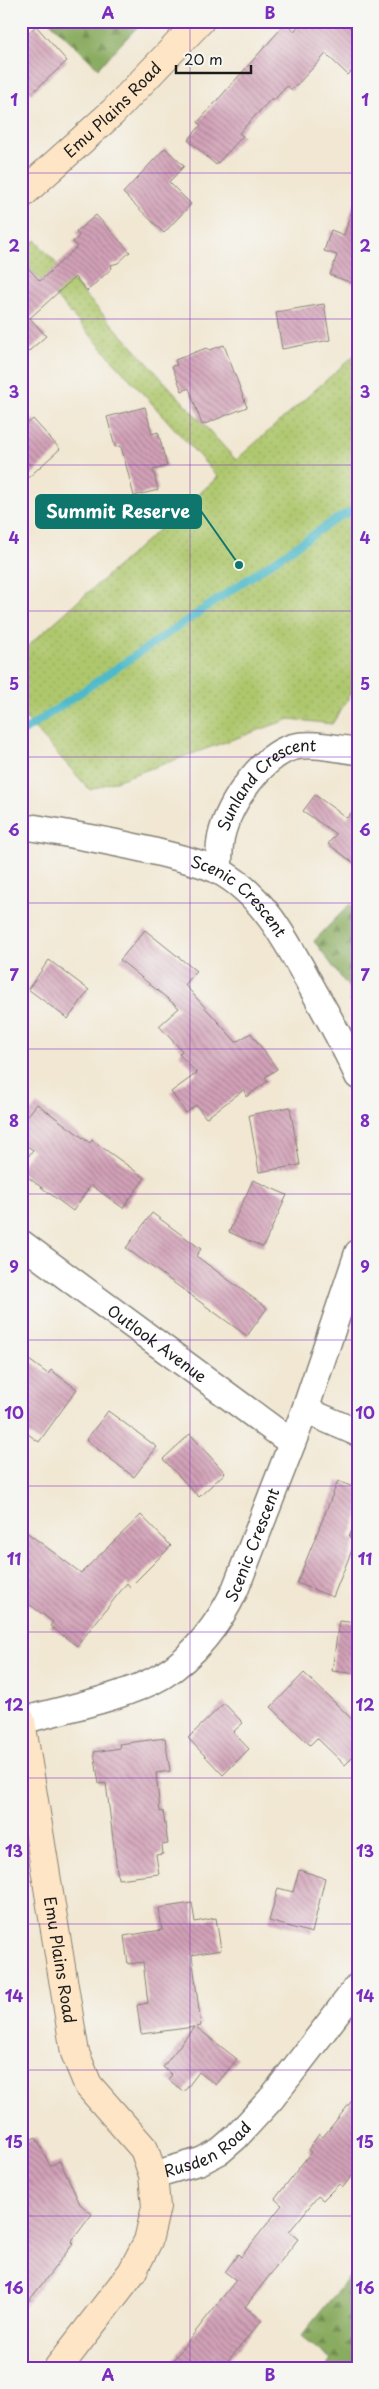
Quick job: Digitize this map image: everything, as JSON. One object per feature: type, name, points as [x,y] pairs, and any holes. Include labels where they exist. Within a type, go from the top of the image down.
[{"type":"street","name":"Emu Plains Road","points":[[21,195],[113,112],[200,21]]},
{"type":"street","name":"Sunland Crescent","points":[[219,871],[220,843],[233,809],[241,792],[256,773],[268,762],[292,748],[306,745],[358,751]]},
{"type":"street","name":"Scenic Crescent","points":[[34,828],[139,847],[191,861],[219,871],[250,895],[285,939],[349,1055],[358,1076]]},
{"type":"street","name":"Outlook Avenue","points":[[21,1243],[292,1443]]},
{"type":"street","name":"Scenic Crescent","points":[[21,1721],[144,1685],[164,1675],[190,1654],[226,1609],[305,1410],[358,1253]]},
{"type":"street","points":[[305,1410],[358,1433]]},
{"type":"street","name":"Emu Plains Road","points":[[21,1721],[74,2053],[88,2086],[144,2149],[153,2175]]},
{"type":"street","name":"Rusden Road","points":[[58,2368],[132,2272],[142,2256],[154,2225],[156,2207],[153,2175],[201,2161],[220,2151],[236,2137],[266,2105],[358,1986]]},
{"type":"green space","points":[[49,21],[143,21],[98,68]]},
{"type":"green space","points":[[35,240],[236,460],[358,352],[358,683],[332,724],[290,719],[90,790],[21,713],[21,652],[218,477],[21,258],[21,253]]},
{"type":"green space","points":[[350,904],[358,917],[358,1026],[352,1018],[349,988],[314,941]]},
{"type":"green space","points":[[358,2266],[358,2368],[326,2368],[331,2360],[301,2336]]},
{"type":"building","points":[[303,21],[342,21],[358,35],[358,64],[348,75],[326,54],[292,90],[287,86],[274,100],[272,98],[239,133],[243,136],[216,165],[188,140],[201,125],[198,122],[286,23],[294,31]]},
{"type":"building","points":[[36,26],[67,61],[31,94],[21,83],[21,39]]},
{"type":"building","points":[[165,148],[184,166],[169,182],[191,204],[164,233],[123,193]]},
{"type":"building","points":[[354,203],[358,204],[358,285],[330,275],[337,255],[324,251],[331,230],[344,235]]},
{"type":"building","points":[[96,215],[130,252],[118,263],[111,265],[112,268],[87,291],[75,277],[30,318],[46,336],[21,358],[21,260],[40,281],[77,247],[73,242],[79,236],[76,232]]},
{"type":"building","points":[[324,304],[330,340],[282,349],[276,312]]},
{"type":"building","points":[[224,345],[247,407],[202,425],[189,388],[182,391],[172,366],[177,365],[175,360],[206,348],[210,350]]},
{"type":"building","points":[[145,407],[152,434],[158,432],[167,466],[153,470],[158,490],[134,496],[121,446],[115,447],[107,417]]},
{"type":"building","points":[[33,419],[60,449],[21,484],[21,429]]},
{"type":"building","points":[[315,795],[347,818],[358,804],[358,866],[328,844],[336,834],[303,811]]},
{"type":"building","points":[[145,930],[196,971],[185,985],[236,1042],[251,1033],[277,1069],[265,1077],[268,1081],[246,1097],[245,1089],[206,1118],[196,1105],[186,1113],[171,1092],[197,1073],[179,1054],[182,1051],[159,1026],[179,1008],[120,960]]},
{"type":"building","points":[[49,960],[89,990],[68,1019],[28,989]]},
{"type":"building","points":[[37,1104],[90,1143],[92,1140],[145,1178],[123,1208],[91,1185],[73,1211],[21,1172],[21,1166],[33,1150],[21,1142],[21,1124]]},
{"type":"building","points":[[290,1107],[300,1165],[259,1172],[249,1115]]},
{"type":"building","points":[[253,1180],[287,1195],[263,1247],[229,1232]]},
{"type":"building","points":[[152,1213],[201,1249],[196,1256],[267,1308],[247,1336],[126,1248]]},
{"type":"building","points":[[21,1354],[48,1374],[51,1370],[77,1389],[39,1442],[21,1429]]},
{"type":"building","points":[[108,1411],[157,1447],[134,1477],[86,1440]]},
{"type":"building","points":[[190,1434],[225,1473],[199,1497],[163,1459]]},
{"type":"building","points":[[338,1481],[358,1489],[358,1516],[349,1537],[356,1540],[333,1597],[297,1583]]},
{"type":"building","points":[[141,1515],[171,1546],[130,1587],[127,1583],[77,1646],[50,1626],[53,1622],[21,1598],[21,1528],[81,1573]]},
{"type":"building","points":[[339,1621],[358,1623],[358,1674],[332,1671]]},
{"type":"building","points":[[304,1673],[358,1725],[358,1752],[345,1765],[317,1738],[310,1745],[271,1707]]},
{"type":"building","points":[[224,1703],[243,1723],[233,1732],[249,1749],[223,1775],[188,1738]]},
{"type":"building","points":[[165,1738],[170,1771],[156,1773],[160,1812],[163,1811],[168,1844],[162,1845],[163,1854],[156,1855],[159,1874],[118,1879],[106,1783],[99,1784],[94,1752],[120,1748],[119,1744]]},
{"type":"building","points":[[299,1870],[325,1878],[312,1933],[269,1921],[278,1888],[293,1892]]},
{"type":"building","points":[[192,1903],[195,1922],[216,1918],[221,1950],[192,1955],[201,2026],[196,2027],[237,2059],[216,2085],[199,2072],[184,2092],[168,2079],[172,2075],[163,2067],[194,2027],[141,2034],[137,2005],[148,2003],[143,1962],[128,1964],[124,1936],[162,1930],[159,1908]]},
{"type":"building","points":[[358,2093],[358,2168],[343,2187],[339,2184],[323,2200],[318,2196],[289,2232],[298,2239],[245,2307],[262,2320],[222,2368],[167,2368],[236,2280],[225,2272],[238,2254],[241,2257],[282,2205],[275,2199],[311,2152],[308,2150],[319,2134],[323,2137]]},
{"type":"building","points":[[36,2137],[50,2166],[60,2161],[80,2204],[92,2214],[71,2242],[73,2244],[21,2311],[21,2144]]},
{"type":"waterway","points":[[21,733],[339,517],[358,508]]},
{"type":"place","name":"Summit Reserve","points":[[239,565]]}]
